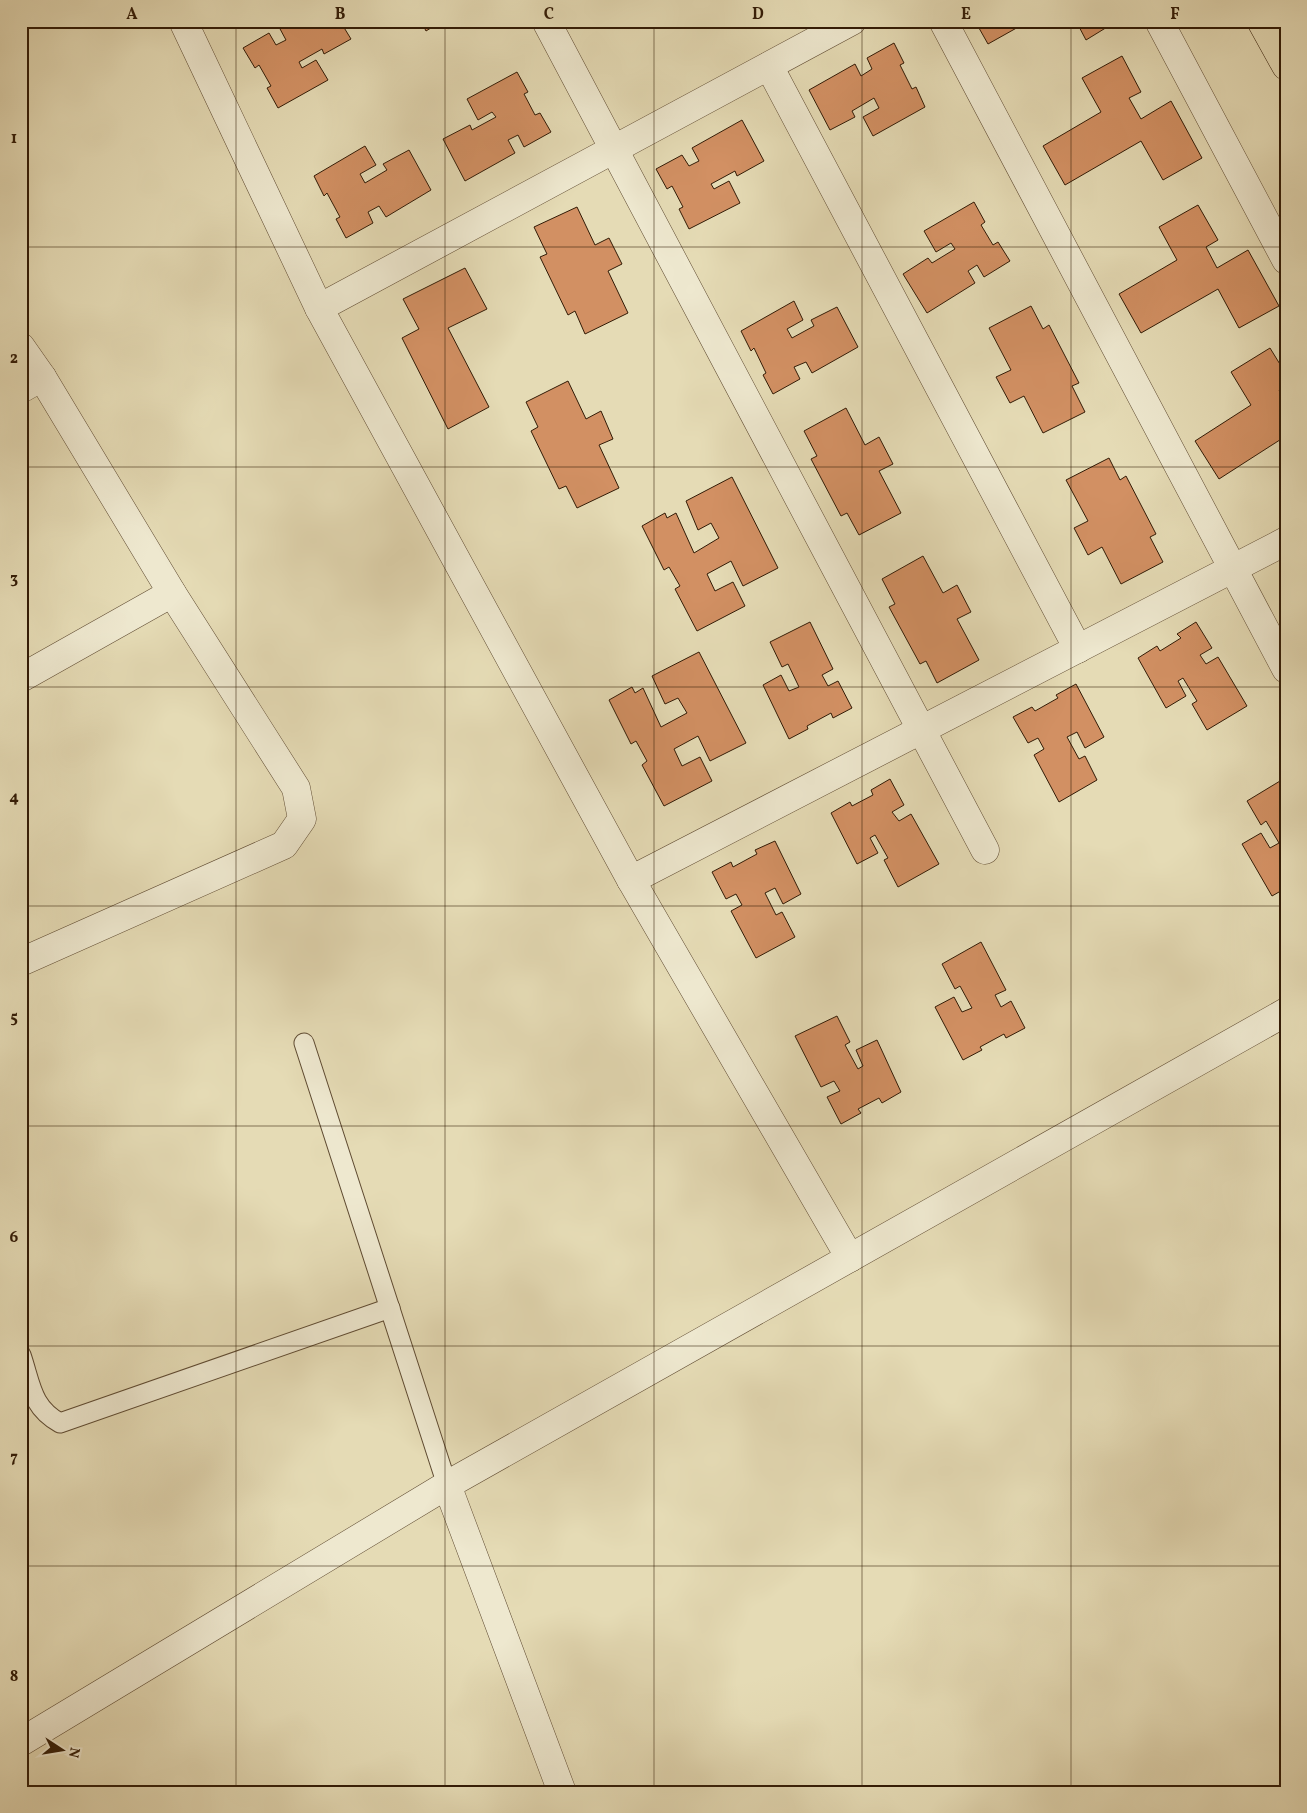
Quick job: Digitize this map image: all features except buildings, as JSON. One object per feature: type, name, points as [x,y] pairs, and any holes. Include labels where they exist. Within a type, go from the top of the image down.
[{"type":"highway","points":[[1261,21],[1286,66]]},
{"type":"street","points":[[183,21],[318,308],[631,880],[850,1258]]},
{"type":"street","points":[[546,21],[985,850]]},
{"type":"street","points":[[318,308],[852,21]]},
{"type":"street","points":[[942,21],[1286,669]]},
{"type":"street","points":[[1159,21],[1286,260]]},
{"type":"street","points":[[769,66],[1078,649]]},
{"type":"street","points":[[21,347],[31,383],[172,593],[296,788],[302,819],[284,845],[21,962]]},
{"type":"street","points":[[631,880],[1286,541]]},
{"type":"street","points":[[21,678],[172,593]]},
{"type":"street","points":[[21,1742],[448,1486],[1286,1012]]},
{"type":"street","points":[[448,1486],[562,1792]]},
{"type":"lane","points":[[304,1043],[448,1486]]},
{"type":"lane","points":[[21,1355],[37,1404],[47,1416],[60,1423],[390,1308]]}]
